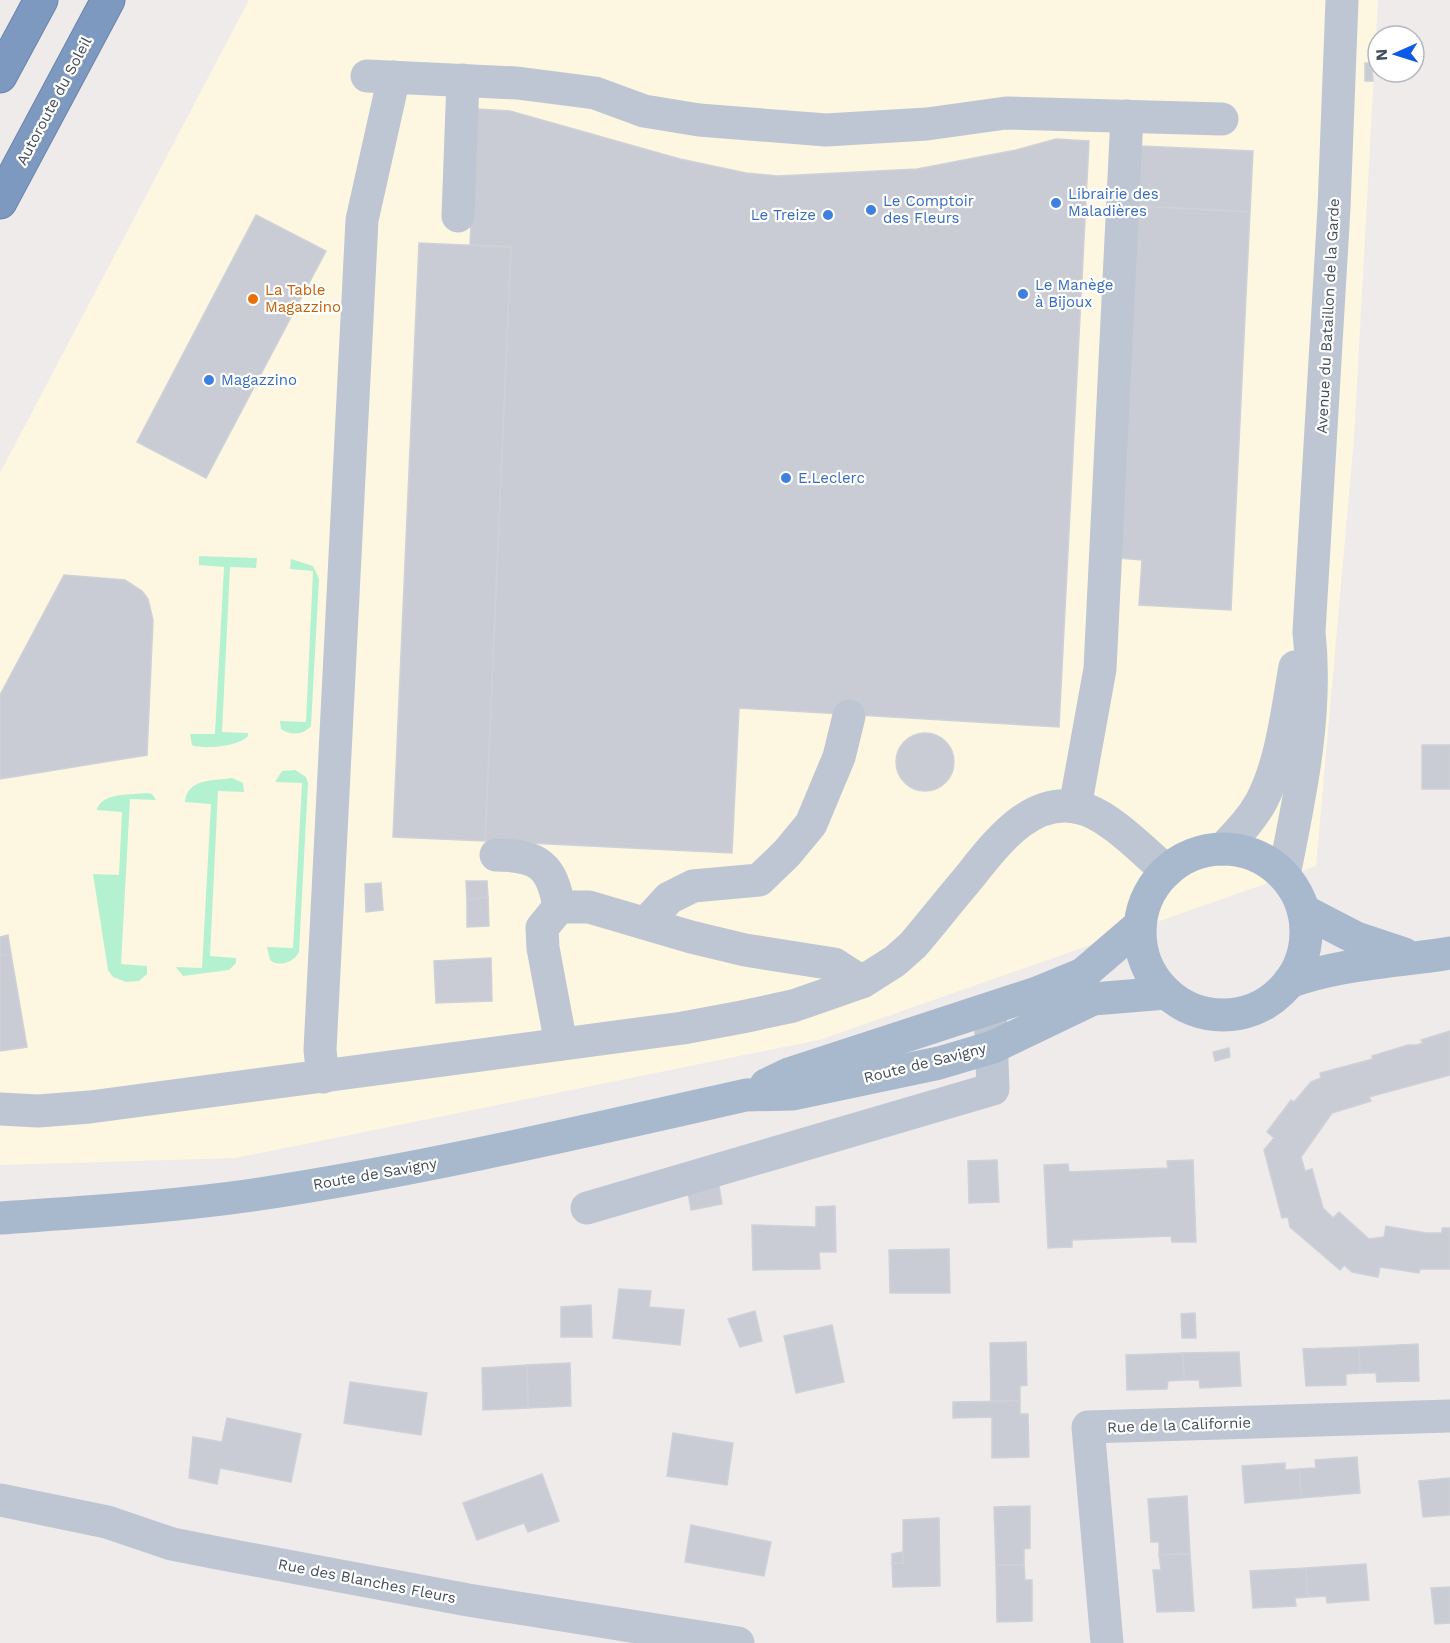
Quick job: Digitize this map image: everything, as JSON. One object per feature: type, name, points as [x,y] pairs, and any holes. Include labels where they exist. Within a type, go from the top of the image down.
[{"type":"highway","points":[[0,76],[41,0]]},
{"type":"highway","name":"Autoroute du Soleil","points":[[0,202],[108,0]]},
{"type":"main road","points":[[1223,849],[1245,852],[1266,861],[1284,875],[1296,892],[1304,911],[1307,932],[1304,953],[1282,992],[1261,1007],[1236,1015],[1211,1015],[1187,1007],[1166,993],[1154,979],[1141,944],[1140,925],[1145,905],[1154,886],[1167,871],[1184,859],[1203,852],[1223,849]]},
{"type":"main road","points":[[1304,911],[1356,938],[1412,956]]},
{"type":"main road","name":"Route de Savigny","points":[[746,1095],[789,1074],[899,1036],[990,1009],[1083,974],[1140,925]]},
{"type":"main road","points":[[1289,982],[1314,973],[1412,956],[1450,953]]},
{"type":"main road","name":"Route de Savigny","points":[[0,1218],[164,1206],[332,1182],[495,1151],[746,1095],[792,1094],[939,1063],[993,1055],[1093,999],[1166,993]]},
{"type":"street","name":"Avenue du Bataillon de la Garde","points":[[1284,875],[1305,764],[1313,669],[1309,632],[1333,220],[1342,0]]},
{"type":"street","points":[[322,1077],[320,1050],[362,220],[380,76],[517,83],[595,93],[644,111],[699,120],[825,130],[927,124],[1006,112],[1222,119]]},
{"type":"street","points":[[458,216],[463,80]]},
{"type":"street","points":[[1075,807],[1100,669],[1127,116]]},
{"type":"street","name":"Avenue du Bataillon de la Garde","points":[[1223,849],[1245,827],[1262,801],[1274,766],[1296,666],[1309,632]]},
{"type":"street","points":[[646,923],[669,898],[693,886],[759,880],[787,853],[811,824],[839,757],[849,716]]},
{"type":"street","points":[[0,1109],[38,1111],[90,1107],[322,1077],[742,1017],[793,1006],[862,982],[895,961],[913,945],[993,848],[1019,822],[1045,809],[1075,807],[1104,819],[1167,871]]},
{"type":"street","points":[[496,855],[528,858],[541,864],[554,881],[559,907],[542,928],[543,948],[561,1044]]},
{"type":"street","points":[[559,907],[588,907],[745,950],[834,964],[862,982]]},
{"type":"street","points":[[587,1208],[993,1089],[990,1009]]},
{"type":"street","name":"Rue de la Californie","points":[[1107,1643],[1088,1427],[1450,1416]]},
{"type":"street","name":"Rue des Blanches Fleurs","points":[[0,1500],[107,1522],[172,1544],[468,1600],[738,1643]]},
{"type":"shaded area","points":[[249,0],[1378,0],[1377,24],[1366,24],[1366,84],[1373,84],[1354,438],[1316,866],[819,1040],[235,1158],[0,1165],[0,473]]},
{"type":"green space","points":[[199,556],[257,558],[256,568],[230,567],[222,732],[248,733],[248,736],[230,745],[212,747],[192,745],[190,734],[215,734],[224,567],[199,565]]},
{"type":"green space","points":[[291,559],[313,566],[319,579],[311,726],[297,734],[281,729],[280,721],[306,722],[313,571],[290,569]]},
{"type":"green space","points":[[295,770],[306,777],[308,783],[299,952],[290,961],[278,964],[270,960],[267,947],[293,948],[302,783],[275,782],[282,771]]},
{"type":"green space","points":[[232,778],[243,783],[244,792],[218,791],[210,956],[236,958],[236,963],[229,970],[183,976],[176,967],[202,968],[211,804],[185,802],[187,794],[196,785]]},
{"type":"green space","points":[[152,794],[156,800],[130,799],[121,964],[147,966],[147,974],[139,981],[126,982],[113,977],[108,970],[93,874],[119,875],[122,812],[97,810],[104,800],[111,797]]},
{"type":"building","name":"E.Leclerc","points":[[476,109],[510,111],[680,159],[746,173],[778,176],[917,169],[1016,150],[1056,139],[1089,141],[1059,727],[739,708],[732,853],[485,841],[511,247],[470,245]]},
{"type":"building","points":[[1140,146],[1253,151],[1250,212],[1137,206]]},
{"type":"building","points":[[1137,206],[1250,212],[1231,610],[1139,605],[1142,560],[1119,558]]},
{"type":"building","points":[[256,215],[326,251],[206,478],[137,442]]},
{"type":"building","points":[[419,243],[511,247],[485,841],[393,837]]},
{"type":"building","points":[[64,575],[125,580],[142,591],[148,599],[153,620],[147,755],[0,779],[0,695]]},
{"type":"building","points":[[925,733],[936,735],[949,746],[954,762],[952,773],[941,786],[925,791],[914,789],[901,778],[896,762],[898,751],[909,738]]},
{"type":"building","points":[[1422,745],[1450,745],[1450,789],[1422,789]]},
{"type":"building","points":[[466,881],[487,881],[488,897],[467,900]]},
{"type":"building","points":[[381,883],[383,910],[366,912],[365,884]]},
{"type":"building","points":[[488,897],[489,926],[467,927],[467,900]]},
{"type":"building","points":[[8,935],[11,954],[0,956],[0,937]]},
{"type":"building","points":[[11,954],[27,1047],[0,1051],[0,956]]},
{"type":"building","points":[[491,958],[492,1001],[436,1003],[434,961]]},
{"type":"building","points":[[1450,1031],[1450,1075],[1369,1097],[1371,1101],[1332,1113],[1301,1157],[1305,1171],[1312,1169],[1323,1208],[1333,1218],[1339,1212],[1369,1239],[1384,1237],[1386,1226],[1426,1233],[1442,1233],[1442,1228],[1450,1228],[1450,1269],[1420,1269],[1419,1273],[1380,1267],[1378,1277],[1352,1272],[1344,1265],[1340,1270],[1290,1227],[1288,1217],[1282,1218],[1264,1150],[1274,1138],[1267,1132],[1291,1100],[1294,1102],[1311,1082],[1321,1078],[1320,1073],[1373,1059],[1372,1056],[1408,1045],[1417,1045],[1423,1043],[1421,1040]]},
{"type":"building","points":[[1229,1048],[1230,1057],[1215,1061],[1213,1052]]},
{"type":"building","points":[[997,1160],[999,1202],[969,1203],[968,1161]]},
{"type":"building","points":[[1193,1160],[1196,1242],[1172,1242],[1171,1236],[1072,1240],[1072,1247],[1048,1248],[1044,1165],[1068,1164],[1069,1172],[1168,1168],[1167,1161]]},
{"type":"building","points":[[718,1180],[722,1204],[691,1210],[687,1187]]},
{"type":"building","points":[[835,1206],[836,1252],[819,1252],[820,1269],[753,1270],[752,1225],[816,1227],[816,1207]]},
{"type":"building","points":[[949,1249],[950,1293],[890,1293],[889,1250]]},
{"type":"building","points":[[619,1289],[651,1291],[649,1307],[684,1310],[680,1345],[613,1338]]},
{"type":"building","points":[[591,1305],[592,1337],[561,1337],[561,1307]]},
{"type":"building","points":[[755,1311],[762,1341],[740,1347],[728,1319]]},
{"type":"building","points":[[1195,1313],[1196,1338],[1182,1338],[1181,1314]]},
{"type":"building","points":[[832,1325],[844,1382],[796,1393],[784,1336]]},
{"type":"building","points":[[1026,1342],[1027,1385],[1020,1386],[1020,1401],[991,1402],[990,1343]]},
{"type":"building","points":[[1418,1344],[1419,1381],[1377,1382],[1376,1373],[1360,1373],[1359,1347]]},
{"type":"building","points":[[1359,1347],[1360,1373],[1346,1374],[1346,1385],[1306,1386],[1303,1349]]},
{"type":"building","points":[[1239,1352],[1241,1386],[1200,1388],[1199,1380],[1184,1380],[1183,1353]]},
{"type":"building","points":[[1183,1353],[1184,1380],[1168,1381],[1167,1389],[1127,1390],[1126,1355]]},
{"type":"building","points":[[570,1363],[571,1406],[528,1408],[527,1365]]},
{"type":"building","points":[[527,1365],[528,1408],[483,1410],[482,1368]]},
{"type":"building","points":[[350,1382],[427,1393],[421,1435],[344,1423]]},
{"type":"building","points":[[1020,1401],[1020,1414],[1028,1414],[1029,1457],[992,1458],[992,1417],[953,1418],[953,1402]]},
{"type":"building","points":[[227,1418],[301,1434],[291,1482],[220,1468],[217,1484],[189,1478],[193,1437],[222,1442]]},
{"type":"building","points":[[673,1433],[733,1443],[727,1485],[667,1476]]},
{"type":"building","points":[[1357,1457],[1360,1493],[1301,1498],[1299,1469],[1316,1468],[1315,1460]]},
{"type":"building","points":[[1285,1463],[1285,1470],[1299,1469],[1301,1498],[1245,1503],[1242,1466]]},
{"type":"building","points":[[542,1474],[559,1521],[528,1532],[524,1523],[477,1540],[463,1503]]},
{"type":"building","points":[[1450,1478],[1450,1515],[1423,1517],[1419,1481]]},
{"type":"building","points":[[1187,1496],[1190,1554],[1159,1555],[1159,1542],[1151,1542],[1148,1499]]},
{"type":"building","points":[[1030,1506],[1030,1548],[1024,1549],[1024,1565],[996,1565],[994,1507]]},
{"type":"building","points":[[939,1518],[940,1586],[893,1587],[892,1563],[903,1563],[903,1520]]},
{"type":"building","points":[[691,1525],[771,1542],[764,1576],[685,1562]]},
{"type":"building","points":[[903,1552],[903,1563],[892,1563],[892,1554]]},
{"type":"building","points":[[1190,1554],[1194,1611],[1157,1612],[1153,1570],[1161,1570],[1159,1555]]},
{"type":"building","points":[[1366,1564],[1369,1600],[1327,1603],[1326,1596],[1308,1597],[1306,1568]]},
{"type":"building","points":[[996,1565],[1024,1565],[1025,1580],[1032,1580],[1032,1621],[997,1622]]},
{"type":"building","points":[[1306,1568],[1308,1597],[1295,1598],[1296,1606],[1253,1608],[1250,1571]]},
{"type":"building","points":[[1450,1587],[1450,1623],[1435,1624],[1431,1588]]},
{"type":"place","name":"Librairie des Maladières","points":[[1056,203]]},
{"type":"place","name":"Le Comptoir des Fleurs","points":[[871,210]]},
{"type":"place","name":"Le Treize","points":[[828,215]]},
{"type":"place","name":"Le Manège à Bijoux","points":[[1023,294]]},
{"type":"place","name":"La Table Magazzino","points":[[253,299]]},
{"type":"place","name":"Magazzino","points":[[209,380]]},
{"type":"place","name":"E.Leclerc","points":[[786,478]]}]
